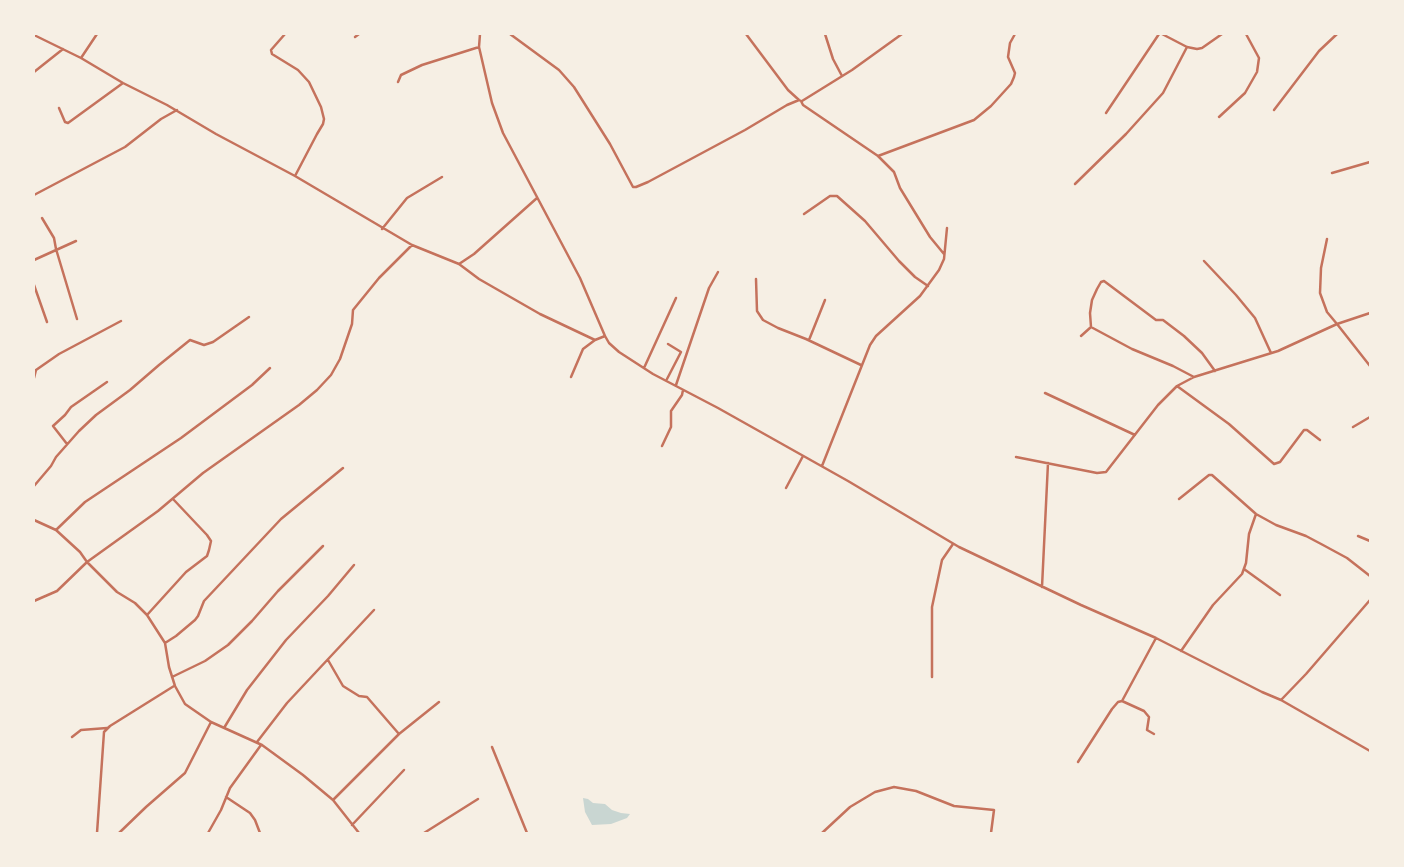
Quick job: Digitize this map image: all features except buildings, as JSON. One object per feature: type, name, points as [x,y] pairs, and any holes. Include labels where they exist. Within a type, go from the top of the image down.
[{"type":"street","points":[[81,58],[97,34]]},
{"type":"street","points":[[285,34],[271,50],[272,54],[298,70],[309,82],[321,107],[324,119],[295,176]]},
{"type":"street","points":[[355,37],[359,34]]},
{"type":"street","points":[[480,34],[479,47],[503,132],[580,278],[605,336],[618,352],[875,496],[953,544],[1156,638],[1281,700],[1370,751]]},
{"type":"street","points":[[510,34],[558,70],[570,82],[610,144],[633,187],[648,182],[745,130],[787,105],[800,101],[842,76],[902,34]]},
{"type":"street","points":[[746,34],[788,90],[803,106],[878,156],[894,172],[900,188],[930,237],[944,254]]},
{"type":"street","points":[[825,34],[842,76]]},
{"type":"street","points":[[878,156],[962,125],[974,120],[986,111],[1011,84],[1014,77],[1015,73],[1008,57],[1010,43],[1015,34]]},
{"type":"street","points":[[1106,113],[1160,34],[1187,47],[1202,48],[1222,34]]},
{"type":"street","points":[[1219,117],[1245,93],[1257,72],[1259,58],[1246,34]]},
{"type":"street","points":[[1274,110],[1319,51],[1337,34]]},
{"type":"street","points":[[34,35],[177,110],[216,134],[295,176],[382,229],[412,245],[459,264],[479,279],[540,314],[595,340]]},
{"type":"street","points":[[398,82],[401,75],[422,65],[479,47]]},
{"type":"street","points":[[1075,184],[1126,134],[1163,93],[1187,47]]},
{"type":"street","points":[[34,72],[63,49]]},
{"type":"street","points":[[59,108],[65,122],[68,122],[124,83]]},
{"type":"street","points":[[34,195],[125,148],[161,119],[177,110]]},
{"type":"street","points":[[1332,173],[1370,162]]},
{"type":"street","points":[[382,229],[407,198],[442,177]]},
{"type":"street","points":[[804,214],[830,196],[837,196],[865,221],[904,266],[928,286]]},
{"type":"street","points":[[459,264],[474,254],[537,198]]},
{"type":"street","points":[[42,218],[54,238],[77,319]]},
{"type":"street","points":[[822,466],[870,345],[876,336],[906,310],[928,286],[942,264],[947,228]]},
{"type":"street","points":[[1327,239],[1321,268],[1320,293],[1327,312],[1370,366]]},
{"type":"street","points":[[34,260],[76,241]]},
{"type":"street","points":[[34,601],[57,591],[87,562],[172,499],[203,473],[317,390],[331,375],[340,359],[352,324],[353,310],[379,278],[412,245]]},
{"type":"street","points":[[1204,261],[1255,318],[1271,353]]},
{"type":"street","points":[[676,385],[709,288],[718,272]]},
{"type":"street","points":[[756,279],[757,311],[763,320],[861,365]]},
{"type":"street","points":[[1091,327],[1090,313],[1092,300],[1101,282],[1104,281],[1156,320],[1164,320],[1184,336],[1202,353],[1215,371]]},
{"type":"street","points":[[34,285],[47,322]]},
{"type":"street","points":[[644,368],[676,298]]},
{"type":"street","points":[[809,340],[826,300]]},
{"type":"street","points":[[1016,457],[1097,473],[1106,472],[1169,392],[1177,386],[1194,377],[1271,353],[1337,324],[1370,313]]},
{"type":"street","points":[[34,486],[67,444],[96,415],[130,390],[190,340],[204,345],[213,342],[249,317]]},
{"type":"street","points":[[34,378],[36,370],[60,354],[121,321]]},
{"type":"street","points":[[1081,336],[1091,327]]},
{"type":"street","points":[[1091,327],[1121,344],[1194,377]]},
{"type":"street","points":[[572,376],[583,349],[595,340],[605,336]]},
{"type":"street","points":[[666,380],[680,352],[668,344]]},
{"type":"street","points":[[56,530],[85,502],[181,438],[252,385],[270,368]]},
{"type":"street","points":[[67,444],[53,426],[71,407],[107,382]]},
{"type":"street","points":[[1177,386],[1229,424],[1274,464],[1280,462],[1304,430],[1320,440]]},
{"type":"street","points":[[662,446],[671,427],[671,411],[682,395],[683,390]]},
{"type":"street","points":[[1045,392],[1135,435]]},
{"type":"street","points":[[1353,427],[1370,417]]},
{"type":"street","points":[[786,488],[803,456]]},
{"type":"street","points":[[1042,586],[1048,463]]},
{"type":"street","points":[[165,643],[195,620],[204,601],[281,519],[343,468]]},
{"type":"street","points":[[1179,499],[1209,475],[1214,477],[1256,514],[1276,525],[1306,536],[1347,558],[1370,576]]},
{"type":"street","points":[[147,615],[186,572],[207,556],[211,541],[172,499]]},
{"type":"street","points":[[1181,651],[1206,614],[1238,579],[1244,569],[1249,534],[1256,514]]},
{"type":"street","points":[[34,521],[56,530],[80,552],[87,562],[117,592],[135,603],[147,615],[165,643],[172,677],[185,704],[211,722],[262,745],[334,800],[359,833]]},
{"type":"street","points":[[1358,536],[1370,541]]},
{"type":"street","points":[[932,677],[932,608],[942,560],[953,544]]},
{"type":"street","points":[[172,677],[205,661],[228,645],[323,546]]},
{"type":"street","points":[[224,728],[247,690],[286,640],[354,566]]},
{"type":"street","points":[[1244,569],[1280,595]]},
{"type":"street","points":[[1281,700],[1370,600]]},
{"type":"street","points":[[257,742],[287,703],[374,610]]},
{"type":"street","points":[[1078,762],[1112,709],[1122,701],[1156,638]]},
{"type":"street","points":[[328,660],[343,686],[359,696],[367,697],[399,734]]},
{"type":"street","points":[[72,737],[81,730],[107,728],[175,686]]},
{"type":"street","points":[[1122,701],[1144,711],[1149,717],[1147,730],[1154,734]]},
{"type":"street","points":[[334,800],[399,734],[440,702]]},
{"type":"street","points":[[119,833],[185,773],[211,722]]},
{"type":"street","points":[[97,833],[102,737],[107,728]]},
{"type":"street","points":[[208,833],[221,810],[230,788],[262,745]]},
{"type":"street","points":[[492,747],[527,833]]},
{"type":"street","points":[[352,825],[404,770]]},
{"type":"street","points":[[822,833],[850,807],[875,792],[894,787],[916,791],[954,806],[994,810],[991,833]]},
{"type":"street","points":[[226,797],[250,813],[260,833]]},
{"type":"street","points":[[424,833],[478,799]]},
{"type":"shaded area","points":[[583,798],[593,803],[605,804],[612,810],[630,814],[627,818],[611,824],[592,825],[585,812]]}]
